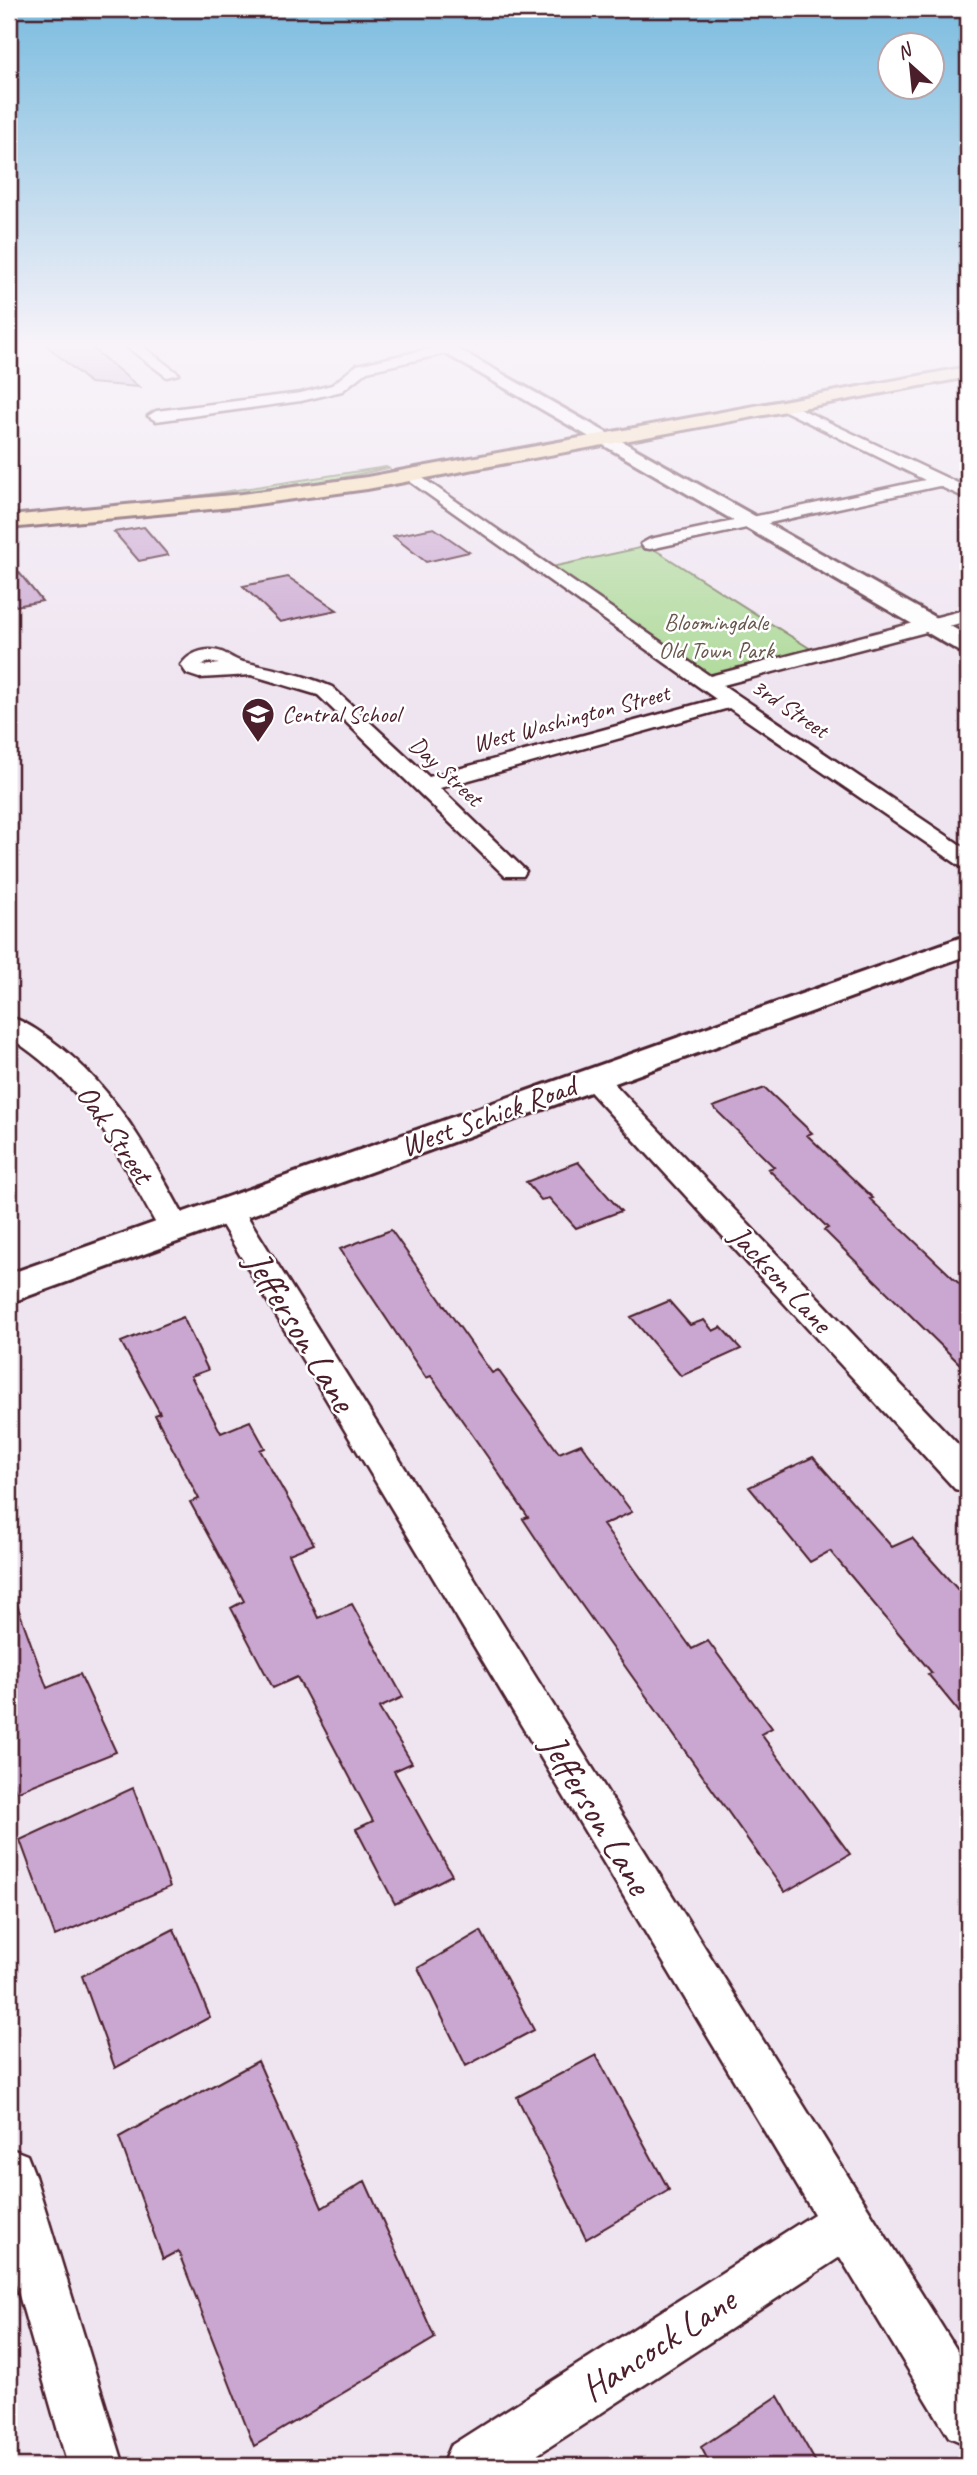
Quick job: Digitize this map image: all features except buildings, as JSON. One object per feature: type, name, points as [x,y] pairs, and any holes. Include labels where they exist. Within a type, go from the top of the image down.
[{"type":"main road","points":[[9,508],[266,481],[392,460]]},
{"type":"main road","points":[[9,522],[242,500],[497,460]]},
{"type":"main road","points":[[640,460],[968,646]]},
{"type":"main road","name":"West Schick Road","points":[[9,1289],[968,943]]},
{"type":"street","points":[[897,460],[968,494]]},
{"type":"street","name":"3rd Street","points":[[411,475],[732,701],[968,861]]},
{"type":"street","points":[[650,544],[941,481]]},
{"type":"street","name":"West Washington Street","points":[[707,683],[968,615]]},
{"type":"street","name":"Day Street","points":[[228,668],[294,678],[325,691],[514,871]]},
{"type":"street","name":"West Washington Street","points":[[423,786],[732,701]]},
{"type":"street","name":"Oak Street","points":[[9,1025],[40,1044],[82,1080],[98,1099],[175,1229]]},
{"type":"street","name":"Jackson Lane","points":[[593,1078],[968,1479]]},
{"type":"street","name":"Jefferson Lane","points":[[228,1210],[846,2223],[968,2418]]},
{"type":"street","points":[[9,2172],[96,2466]]},
{"type":"street","name":"Hancock Lane","points":[[470,2466],[846,2223]]},
{"type":"green space","points":[[386,467],[388,468],[298,487],[165,501]]},
{"type":"green space","name":"Bloomingdale Old Town Park","points":[[649,546],[814,651],[708,679],[547,568]]},
{"type":"place","name":"Central School","points":[[258,744]]}]
